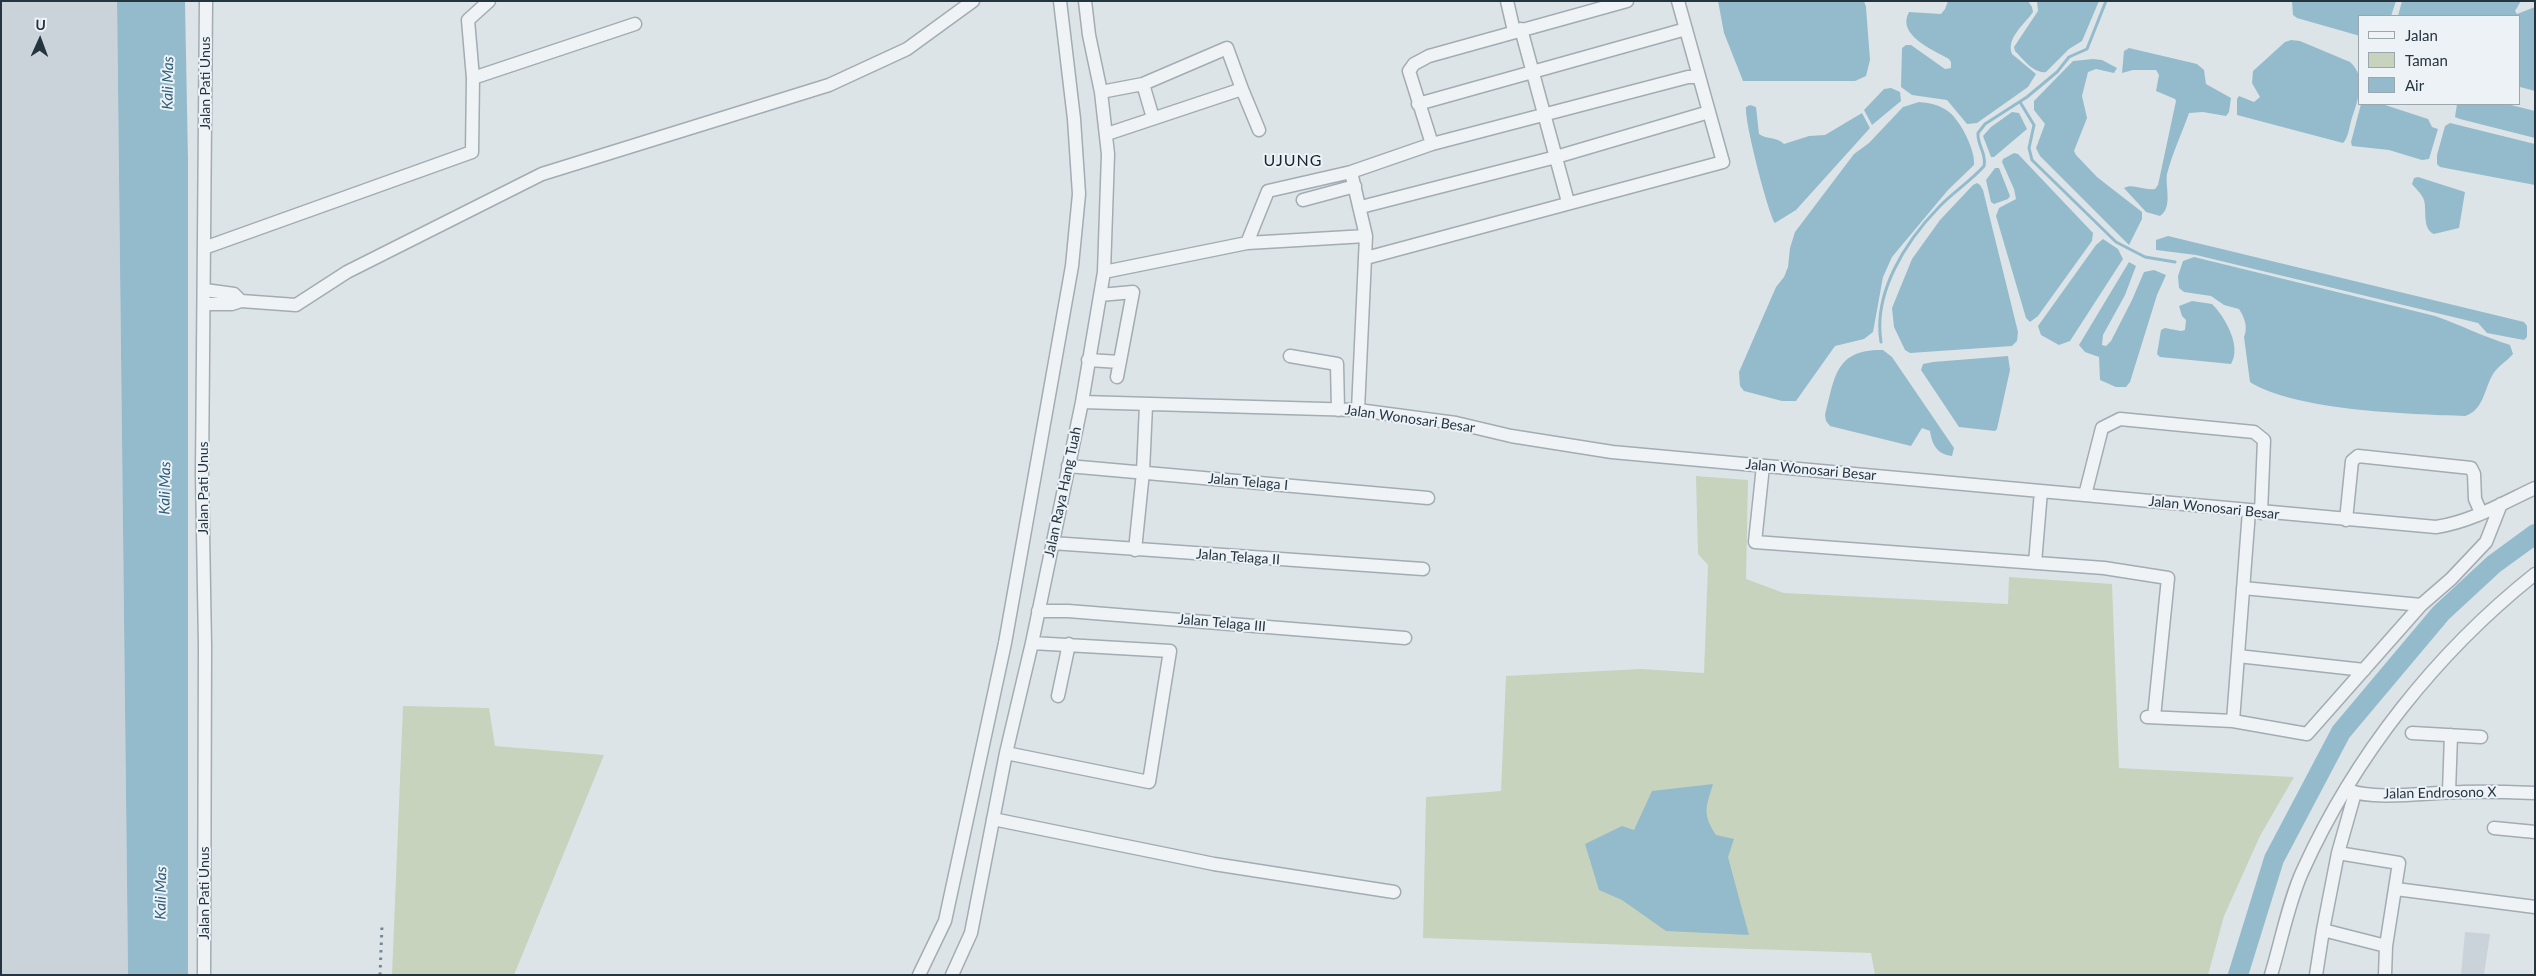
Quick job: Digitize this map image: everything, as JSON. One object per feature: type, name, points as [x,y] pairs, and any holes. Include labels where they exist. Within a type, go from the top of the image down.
[{"type":"street","name":"Jalan Pati Unus","points":[[204,975],[206,646],[202,474],[205,304],[206,1]]},
{"type":"street","points":[[204,248],[472,152],[473,78],[468,20],[489,1]]},
{"type":"street","points":[[205,304],[232,304],[241,301],[296,305],[347,272],[542,174],[829,85],[907,49],[973,1]]},
{"type":"street","name":"Jalan Raya Hang Tuah","points":[[920,975],[945,921],[1005,643],[1072,266],[1079,194],[1074,119],[1060,1]]},
{"type":"street","name":"Jalan Raya Hang Tuah","points":[[952,975],[971,933],[1006,753],[1032,643],[1082,402],[1104,272],[1107,134],[1101,92],[1089,35],[1085,1]]},
{"type":"street","points":[[1507,1],[1534,72],[1568,202]]},
{"type":"street","points":[[1432,144],[1409,71],[1414,64],[1429,56],[1627,1]]},
{"type":"street","points":[[1366,258],[1568,202],[1723,162],[1678,1]]},
{"type":"street","points":[[473,78],[635,24]]},
{"type":"street","points":[[1418,104],[1686,29]]},
{"type":"street","points":[[1101,92],[1143,84],[1227,48],[1260,130]]},
{"type":"street","points":[[1248,243],[1268,190],[1351,172],[1432,144],[1688,77],[1700,76]]},
{"type":"street","points":[[1143,84],[1153,118]]},
{"type":"street","points":[[1107,134],[1242,89]]},
{"type":"street","points":[[1361,207],[1556,157],[1709,112]]},
{"type":"street","points":[[1351,172],[1361,207],[1366,236],[1358,410]]},
{"type":"street","points":[[1303,200],[1355,186]]},
{"type":"street","points":[[1104,272],[1248,243],[1366,236]]},
{"type":"street","points":[[205,290],[234,294],[241,301]]},
{"type":"street","points":[[1100,295],[1133,292],[1117,377]]},
{"type":"street","points":[[1290,356],[1337,364],[1338,410]]},
{"type":"street","points":[[1088,360],[1120,362]]},
{"type":"street","name":"Jalan Wonosari Besar","points":[[1082,402],[1358,410],[1456,423],[1510,436],[1612,452],[2436,527],[2452,525],[2535,488]]},
{"type":"street","points":[[1135,550],[1143,472],[1146,405]]},
{"type":"street","points":[[2085,495],[2102,428],[2120,419],[2254,432],[2264,440],[2243,588],[2233,721]]},
{"type":"street","points":[[2346,520],[2352,460],[2358,456],[2470,468],[2474,474],[2475,499],[2481,513]]},
{"type":"street","name":"Jalan Telaga I","points":[[1068,466],[1428,498]]},
{"type":"street","points":[[1762,466],[1755,542],[2104,568],[2168,578],[2150,717],[2233,721],[2307,734],[2421,605],[2451,579],[2486,542],[2501,504]]},
{"type":"street","points":[[2035,563],[2042,491]]},
{"type":"street","name":"Jalan Telaga II","points":[[1052,543],[1424,569]]},
{"type":"street","points":[[2271,975],[2302,871],[2388,727],[2415,692],[2487,614],[2535,574]]},
{"type":"street","points":[[2243,588],[2421,605]]},
{"type":"street","name":"Jalan Telaga III","points":[[1038,611],[1068,611],[1405,638]]},
{"type":"street","points":[[1006,753],[1149,782],[1170,651],[1032,643]]},
{"type":"street","points":[[1058,696],[1069,644]]},
{"type":"street","points":[[2238,656],[2364,670]]},
{"type":"street","points":[[2412,733],[2481,737]]},
{"type":"street","points":[[2449,792],[2451,735]]},
{"type":"street","points":[[2316,975],[2323,930],[2351,791]]},
{"type":"street","name":"Jalan Endrosono X","points":[[2351,791],[2386,795],[2449,792],[2535,793]]},
{"type":"street","points":[[993,819],[1214,864],[1394,892]]},
{"type":"street","points":[[2494,828],[2535,832]]},
{"type":"street","points":[[2338,853],[2398,862],[2396,889],[2386,946],[2385,975]]},
{"type":"street","points":[[2396,889],[2535,906]]},
{"type":"street","points":[[2323,930],[2386,946]]},
{"type":"shaded area","points":[[1,1],[117,1],[128,975],[1,975]]},
{"type":"shaded area","points":[[2465,932],[2490,934],[2484,975],[2461,975]]},
{"type":"green space","points":[[1696,476],[1748,480],[1746,579],[1784,593],[2008,604],[2009,577],[2112,584],[2119,768],[2294,777],[2260,836],[2224,916],[2208,975],[1875,975],[1871,953],[1423,938],[1426,797],[1501,791],[1506,676],[1641,669],[1704,673],[1708,565],[1698,554]]},
{"type":"green space","points":[[403,706],[489,708],[495,746],[604,755],[514,975],[392,975]]},
{"type":"water","name":"Kali Mas","points":[[117,1],[185,1],[188,160],[188,975],[128,975]]},
{"type":"water","points":[[1718,1],[1864,1],[1870,60],[1866,76],[1855,81],[1743,81],[1724,33]]},
{"type":"water","points":[[1948,1],[2028,1],[2032,7],[2033,12],[2017,32],[2011,43],[2011,48],[2012,54],[2036,74],[2028,87],[1977,123],[1967,124],[1947,100],[1912,95],[1901,87],[1902,48],[1906,45],[1911,45],[1945,69],[1951,68],[1949,59],[1918,41],[1912,35],[1906,20],[1909,12],[1941,14]]},
{"type":"water","points":[[2037,1],[2099,1],[2082,41],[2069,49],[2046,72],[2037,71],[2029,65],[2015,51],[2014,47],[2038,11]]},
{"type":"water","points":[[2292,1],[2396,1],[2391,15],[2358,15],[2358,35],[2297,18],[2293,15]]},
{"type":"water","points":[[2402,1],[2521,1],[2515,11],[2517,14],[2535,7],[2535,91],[2521,87],[2521,15],[2398,15]]},
{"type":"water","points":[[2291,40],[2300,41],[2350,62],[2355,68],[2358,73],[2358,98],[2346,139],[2343,143],[2237,115],[2237,99],[2239,96],[2254,102],[2260,97],[2252,83],[2253,71],[2285,42]]},
{"type":"water","points":[[2129,48],[2197,64],[2204,70],[2206,84],[2231,98],[2229,112],[2226,116],[2203,112],[2189,113],[2169,166],[2167,174],[2167,202],[2164,212],[2160,216],[2146,212],[2124,188],[2131,186],[2155,189],[2158,185],[2176,101],[2156,91],[2159,75],[2156,70],[2133,70],[2122,73],[2124,51]]},
{"type":"water","points":[[2102,60],[2117,68],[2114,73],[2096,69],[2088,72],[2082,96],[2087,118],[2074,151],[2097,177],[2142,212],[2142,219],[2129,245],[2040,156],[2036,148],[2045,124],[2034,110],[2034,101],[2073,61]]},
{"type":"water","points":[[1891,88],[1900,92],[1901,101],[1872,125],[1864,110],[1884,89]]},
{"type":"water","points":[[1919,102],[1939,106],[1953,116],[1970,144],[1974,165],[1948,190],[1892,257],[1883,277],[1873,332],[1864,339],[1835,346],[1796,401],[1782,401],[1744,391],[1740,386],[1739,372],[1776,287],[1784,277],[1788,267],[1790,248],[1795,232],[1854,154],[1869,143],[1903,107]]},
{"type":"water","points":[[1750,105],[1756,107],[1759,134],[1784,144],[1809,136],[1825,135],[1862,113],[1870,128],[1796,210],[1775,223],[1752,147],[1746,115],[1746,107]]},
{"type":"water","points":[[2361,105],[2385,105],[2428,119],[2432,127],[2438,129],[2429,159],[2422,160],[2389,150],[2352,146],[2351,142]]},
{"type":"water","points":[[2457,105],[2511,105],[2535,111],[2535,138],[2460,119],[2455,117]]},
{"type":"water","points":[[2012,112],[2019,113],[2027,129],[1994,157],[1991,157],[1983,136],[1991,127]]},
{"type":"water","points":[[2450,123],[2535,144],[2535,185],[2440,167],[2437,164],[2437,155],[2445,126]]},
{"type":"water","points":[[2014,153],[2018,154],[2093,233],[2092,241],[2038,316],[2030,322],[2026,318],[1996,216],[1999,208],[2016,199],[2014,189],[2002,162],[2003,159]]},
{"type":"water","points":[[1995,168],[1999,168],[2010,196],[2008,199],[1994,204],[1991,202],[1986,180]]},
{"type":"water","points":[[2418,177],[2465,192],[2459,228],[2434,234],[2430,232],[2426,224],[2424,200],[2412,184],[2414,178]]},
{"type":"water","points":[[1977,183],[1983,190],[2018,332],[2017,341],[2012,346],[1910,353],[1905,350],[1894,327],[1892,308],[1912,259],[1940,220]]},
{"type":"water","points":[[2168,236],[2524,322],[2527,326],[2527,337],[2524,340],[2487,333],[2478,323],[2196,255],[2156,250],[2156,240]]},
{"type":"water","points":[[2103,239],[2118,249],[2123,259],[2070,341],[2059,345],[2041,335],[2038,326],[2096,245]]},
{"type":"water","points":[[2194,257],[2435,316],[2510,345],[2513,354],[2493,374],[2480,404],[2465,416],[2354,409],[2324,405],[2270,392],[2250,382],[2244,337],[2245,323],[2239,309],[2224,305],[2211,296],[2184,292],[2179,288],[2178,276],[2183,261]]},
{"type":"water","points":[[2129,262],[2136,266],[2125,295],[2103,335],[2102,345],[2106,346],[2111,341],[2144,272],[2154,270],[2166,275],[2157,295],[2130,382],[2126,387],[2116,387],[2100,380],[2099,357],[2085,352],[2079,345]]},
{"type":"water","points":[[2192,301],[2212,304],[2227,324],[2234,349],[2234,357],[2231,364],[2160,357],[2157,354],[2161,330],[2165,328],[2185,330],[2186,320],[2182,316],[2179,306]]},
{"type":"water","points":[[1883,350],[1892,357],[1954,448],[1952,456],[1939,451],[1932,441],[1930,431],[1922,428],[1911,446],[1830,426],[1826,421],[1825,415],[1835,377],[1846,360],[1855,354]]},
{"type":"water","points":[[2008,356],[2010,370],[1995,431],[1959,427],[1921,370],[1923,364],[1933,362]]},
{"type":"water","points":[[1713,784],[1707,805],[1707,816],[1716,835],[1734,839],[1728,857],[1749,935],[1666,931],[1622,900],[1599,890],[1585,844],[1622,826],[1634,830],[1652,791]]},
{"type":"waterway","points":[[1881,342],[1882,305],[1894,269],[1914,236],[1926,221],[1950,196],[1984,166],[1985,162],[1978,133],[1985,124],[2027,97],[2057,72],[2069,57],[2087,49],[2106,1]]},
{"type":"waterway","points":[[2020,102],[2034,125],[2029,148],[2032,160],[2116,242],[2145,257],[2175,262]]},
{"type":"waterway","points":[[2238,975],[2274,859],[2341,732],[2441,613],[2494,564],[2535,534]]},
{"type":"railway","points":[[380,975],[382,926]]},
{"type":"district","name":"UJUNG","points":[[1293,161]]}]
